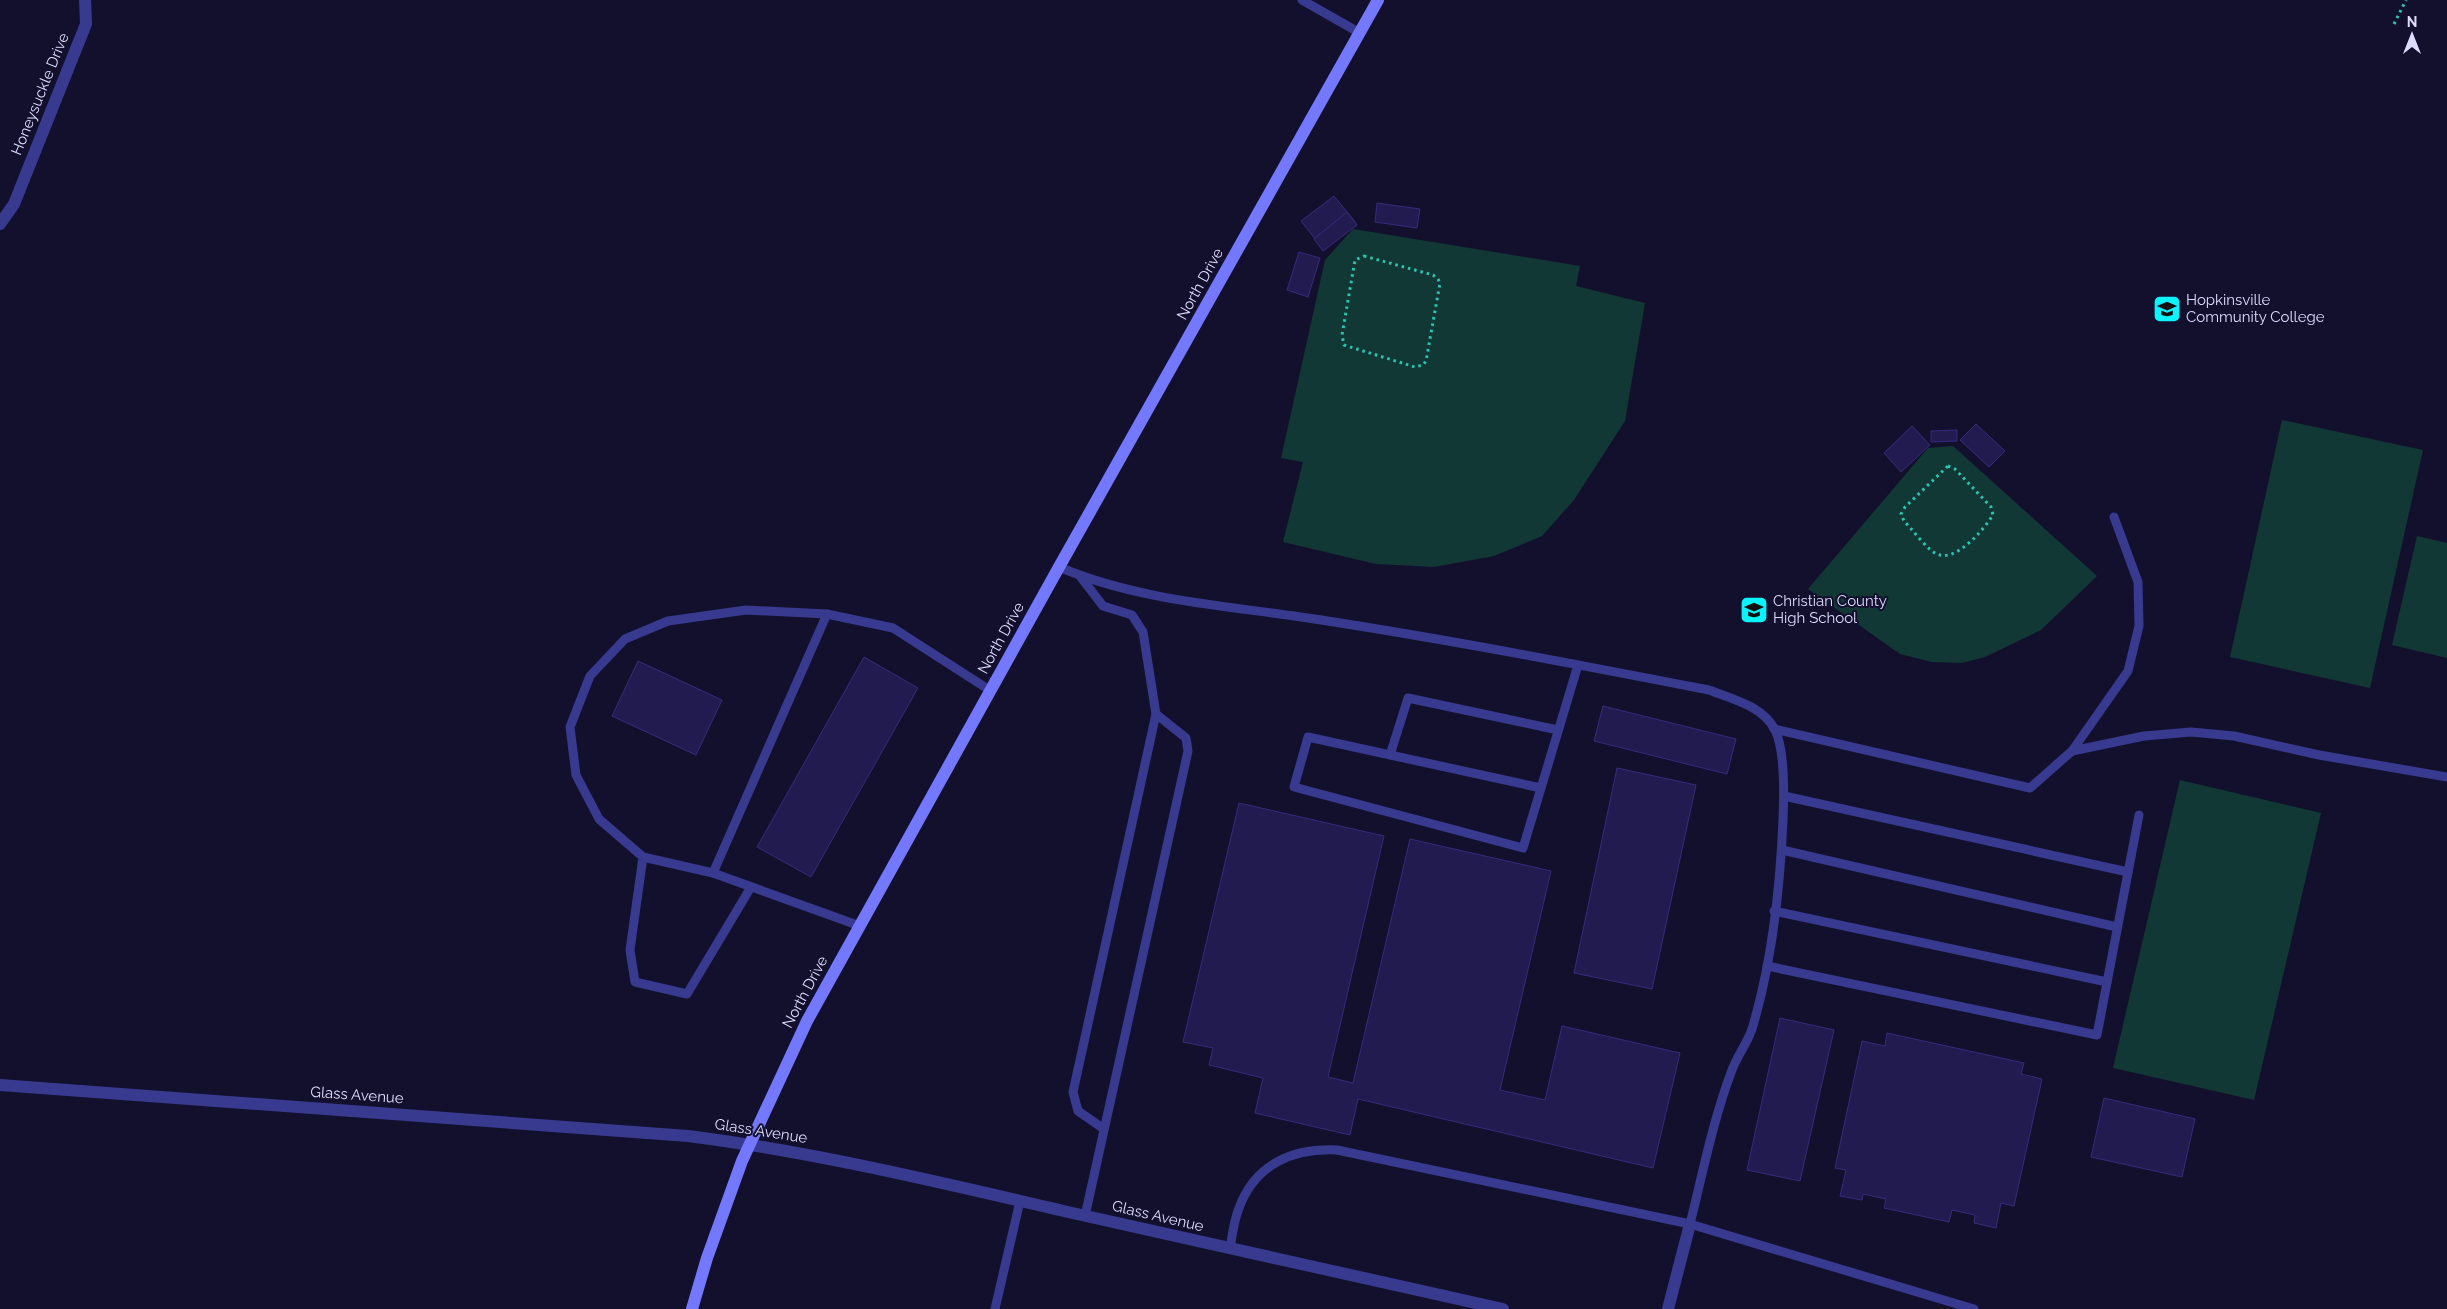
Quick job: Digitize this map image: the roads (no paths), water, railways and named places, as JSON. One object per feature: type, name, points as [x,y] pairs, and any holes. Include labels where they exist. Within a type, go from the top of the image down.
[{"type":"main road","name":"North Drive","points":[[692,1309],[706,1258],[749,1144],[808,1021],[990,690],[1378,0]]},
{"type":"street","name":"Honeysuckle Drive","points":[[0,224],[14,204],[86,24],[85,0]]},
{"type":"street","name":"Glass Avenue","points":[[0,1085],[688,1136],[749,1144],[793,1151],[1502,1309]]},
{"type":"street","points":[[1668,1309],[1690,1224]]},
{"type":"lane","points":[[1302,0],[1360,32]]},
{"type":"lane","points":[[1774,729],[2030,788],[2072,752],[2128,671],[2139,626],[2138,582],[2114,517]]},
{"type":"lane","points":[[1059,567],[1108,585],[1182,601],[1322,620],[1708,690],[1749,706],[1767,719],[1779,740],[1784,796],[1782,850],[1766,966],[1751,1032],[1732,1070],[1714,1123],[1690,1224]]},
{"type":"lane","points":[[1080,576],[1103,606],[1132,615],[1143,632],[1156,714],[1073,1092],[1078,1111],[1104,1129]]},
{"type":"lane","points":[[860,926],[713,873],[643,856],[599,819],[576,775],[570,727],[590,676],[625,639],[668,621],[746,610],[827,614],[893,628],[990,690]]},
{"type":"lane","points":[[713,873],[827,614]]},
{"type":"lane","points":[[1541,788],[1308,737],[1294,787],[1523,848],[1578,665]]},
{"type":"lane","points":[[1390,755],[1408,698],[1558,730]]},
{"type":"lane","points":[[1085,1216],[1188,752],[1186,738],[1156,714]]},
{"type":"lane","points":[[2072,752],[2144,736],[2191,732],[2234,736],[2319,755],[2447,777]]},
{"type":"lane","points":[[1784,796],[2128,872]]},
{"type":"lane","points":[[1766,966],[2097,1036],[2139,815]]},
{"type":"lane","points":[[1782,850],[2117,927]]},
{"type":"lane","points":[[643,856],[630,950],[635,982],[687,994],[750,887]]},
{"type":"lane","points":[[1774,911],[2107,982]]},
{"type":"lane","points":[[1230,1249],[1238,1208],[1248,1189],[1267,1168],[1292,1154],[1306,1150],[1337,1150],[1690,1224],[1974,1309]]},
{"type":"lane","points":[[995,1309],[1020,1201]]},
{"type":"place","name":"Hopkinsville Community College","points":[[2167,309]]},
{"type":"place","name":"Christian County High School","points":[[1754,610]]}]
